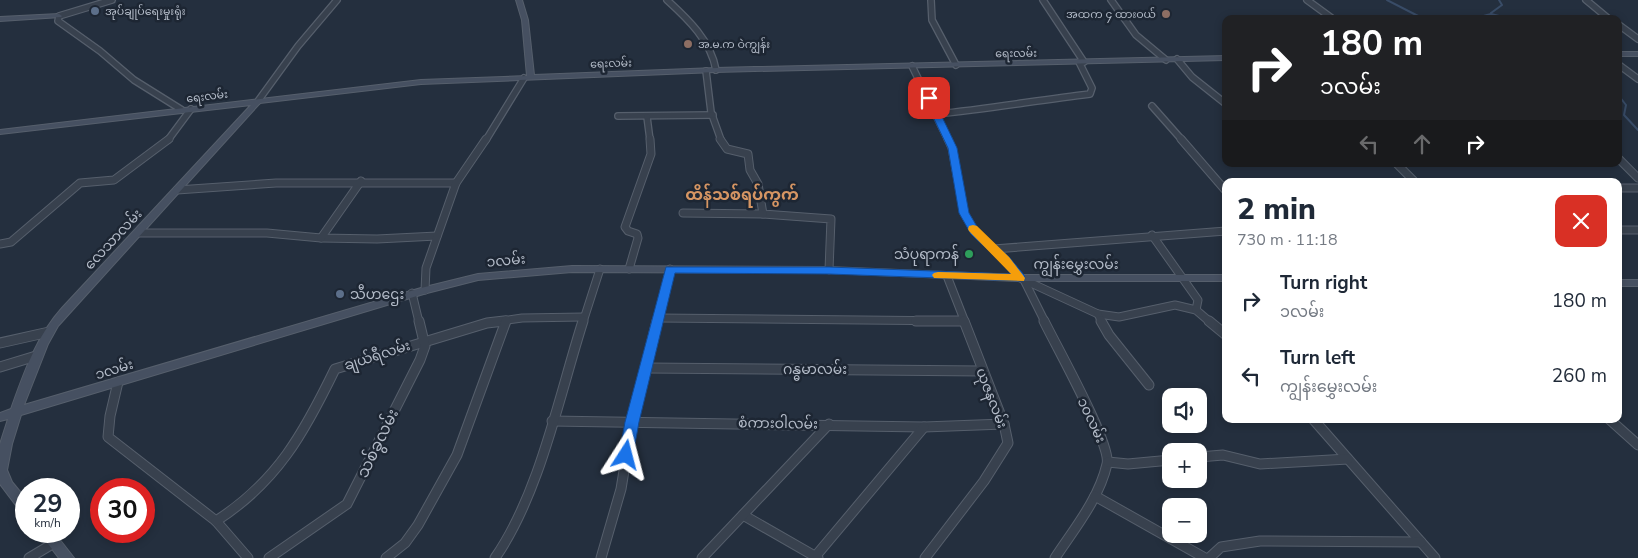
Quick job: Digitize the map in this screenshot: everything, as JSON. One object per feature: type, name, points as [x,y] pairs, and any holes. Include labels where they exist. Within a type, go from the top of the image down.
[{"type":"street","points":[[0,19],[59,16],[112,0]]},
{"type":"street","points":[[258,101],[298,46],[337,0]]},
{"type":"street","points":[[425,290],[426,268],[456,183],[527,78],[525,20],[519,0]]},
{"type":"street","points":[[667,0],[691,24],[708,49],[716,64],[716,70]]},
{"type":"street","points":[[931,0],[932,20],[956,66]]},
{"type":"street","points":[[937,114],[992,109],[1030,101],[1090,94],[1092,88],[1082,62],[1043,0]]},
{"type":"street","points":[[1112,0],[1136,36],[1166,60]]},
{"type":"street","points":[[1307,0],[1328,15]]},
{"type":"street","points":[[1586,0],[1605,15]]},
{"type":"street","points":[[59,16],[58,21],[100,51],[134,80],[182,110]]},
{"type":"street","points":[[1622,27],[1638,39]]},
{"type":"street","points":[[1622,54],[1638,54]]},
{"type":"street","name":"ရေးလမ်း","points":[[0,132],[421,82],[716,70],[956,66],[1222,58]]},
{"type":"street","points":[[1177,59],[1192,77],[1222,98]]},
{"type":"street","name":"ကျွန်းမွှေးလမ်း","points":[[912,66],[952,148],[964,213],[975,232],[1022,279],[1222,278]]},
{"type":"street","points":[[1622,67],[1638,79]]},
{"type":"street","points":[[706,71],[707,90],[718,134],[725,146],[731,151],[748,154],[750,170],[758,184],[762,214]]},
{"type":"street","name":"လေသာလမ်း","points":[[15,494],[3,479],[0,468],[15,412],[36,356],[48,332],[258,101]]},
{"type":"street","points":[[1152,106],[1222,186]]},
{"type":"street","points":[[0,244],[11,242],[80,183],[114,180],[167,142],[192,109]]},
{"type":"street","points":[[618,116],[713,115]]},
{"type":"street","points":[[629,269],[638,238],[637,234],[628,231],[626,227],[650,154],[647,117]]},
{"type":"street","points":[[1622,162],[1638,178]]},
{"type":"street","points":[[1400,167],[1411,178]]},
{"type":"street","points":[[177,190],[276,183],[361,181],[456,183]]},
{"type":"street","points":[[321,238],[361,181]]},
{"type":"street","points":[[1622,188],[1638,188]]},
{"type":"street","points":[[683,213],[762,214],[831,219],[829,270]]},
{"type":"street","points":[[1622,230],[1638,230]]},
{"type":"street","points":[[994,249],[1152,235],[1222,231]]},
{"type":"street","points":[[138,233],[266,233],[321,238],[437,236]]},
{"type":"street","points":[[1152,235],[1184,277],[1198,300],[1196,310]]},
{"type":"street","points":[[495,558],[505,545],[532,486],[583,317],[600,269]]},
{"type":"street","points":[[601,558],[621,489],[632,422],[647,368],[670,269]]},
{"type":"street","name":"၁လမ်း","points":[[0,417],[412,293],[478,276],[543,271],[670,269],[829,270],[1022,279]]},
{"type":"street","name":"ယုဇနလမ်း","points":[[925,558],[999,460],[1008,443],[1004,424],[947,276]]},
{"type":"street","points":[[1022,279],[1098,314],[1119,317],[1175,305],[1196,310],[1222,332]]},
{"type":"street","name":"၁၀လမ်း","points":[[1022,279],[1102,438],[1108,462],[1095,496],[1055,558]]},
{"type":"street","points":[[1622,282],[1638,283]]},
{"type":"street","points":[[412,293],[425,340]]},
{"type":"street","points":[[1098,314],[1109,335],[1149,385]]},
{"type":"street","name":"ချယ်ရီလမ်း","points":[[216,520],[226,515],[268,479],[306,429],[335,369],[358,360],[486,323],[506,320],[583,317]]},
{"type":"street","points":[[658,318],[963,321]]},
{"type":"street","points":[[386,558],[405,542],[418,525],[456,455],[506,320]]},
{"type":"street","points":[[0,343],[48,332]]},
{"type":"street","name":"သစ်ခွလမ်း","points":[[269,558],[348,504],[392,412],[420,360],[425,340]]},
{"type":"street","points":[[0,367],[36,356]]},
{"type":"street","name":"ဂန္ဓမာလမ်း","points":[[647,368],[982,370]]},
{"type":"street","points":[[118,382],[116,397],[108,423],[108,437],[216,520],[248,558]]},
{"type":"street","name":"စံကားဝါလမ်း","points":[[552,421],[924,427],[1004,424]]},
{"type":"street","points":[[1316,423],[1435,558]]},
{"type":"street","points":[[1613,423],[1638,445]]},
{"type":"street","points":[[702,558],[829,424]]},
{"type":"street","points":[[743,515],[816,558],[924,427]]},
{"type":"street","points":[[1207,456],[1223,455],[1260,464],[1348,459]]},
{"type":"street","points":[[1108,462],[1128,464],[1162,461]]},
{"type":"street","points":[[1095,496],[1205,558]]},
{"type":"street","points":[[1209,558],[1221,547],[1260,541],[1421,542]]},
{"type":"street","points":[[29,558],[52,543]]},
{"type":"street","points":[[55,543],[67,558]]},
{"type":"waterway","points":[[1387,0],[1416,15]]},
{"type":"waterway","points":[[1491,13],[1502,5],[1499,0]]},
{"type":"waterway","points":[[1487,15],[1495,15]]},
{"type":"waterway","points":[[1622,100],[1626,105],[1624,115],[1638,130]]},
{"type":"slow traffic","points":[[938,275],[1020,278],[1005,259],[973,229]]},
{"type":"place","name":"အုပ်ချုပ်ရေးမှုးရုံး","points":[[95,11]]},
{"type":"place","name":"အထက ၄ ထားဝယ်","points":[[1166,14]]},
{"type":"place","name":"အ.မ.က ဝဲကျွန်း","points":[[688,44]]},
{"type":"place","name":"သံပုရာကန်","points":[[969,254]]},
{"type":"place","name":"သီဟဌေး","points":[[340,294]]},
{"type":"district","name":"ထိန်သစ်ရပ်ကွက်","points":[[742,194]]},
{"type":"route","points":[[626,455],[632,422],[647,368],[670,269],[829,270],[1020,278],[1005,259],[975,232],[964,213],[952,148],[929,98]]}]
